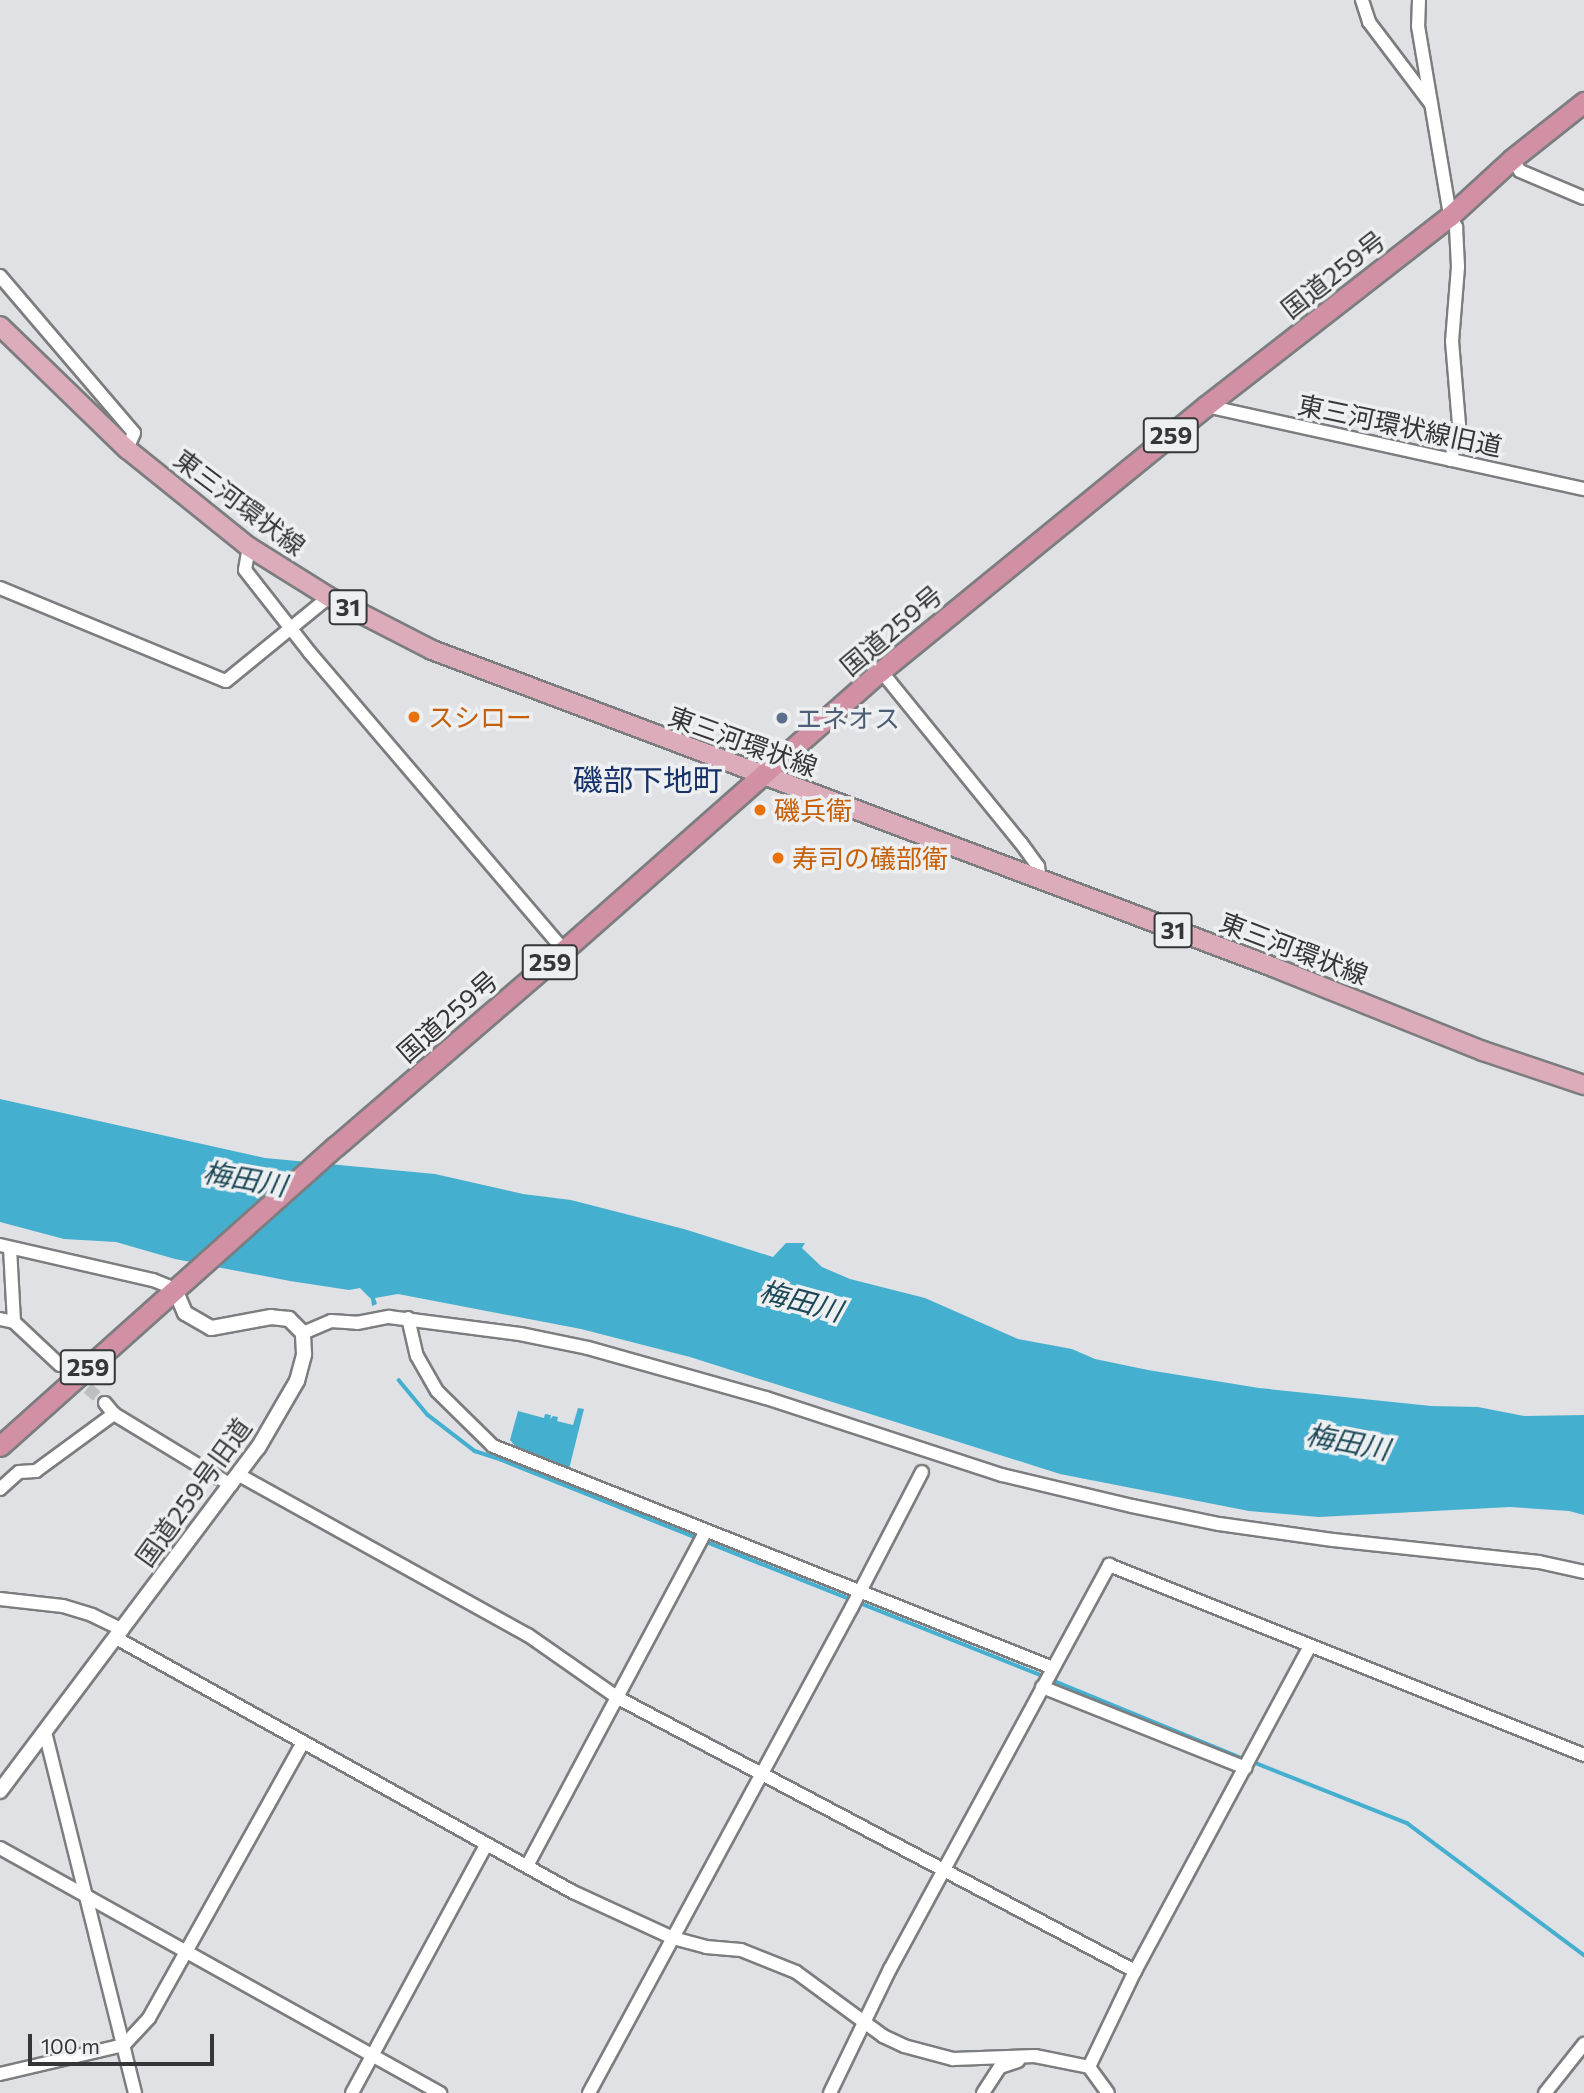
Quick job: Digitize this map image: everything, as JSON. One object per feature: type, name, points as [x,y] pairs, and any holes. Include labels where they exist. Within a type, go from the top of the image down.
[{"type":"highway","name":"国道259号","points":[[0,1446],[336,1146],[881,671],[1206,406],[1450,216],[1512,159],[1584,102]]},
{"type":"main road","name":"東三河環状線","points":[[0,326],[127,449],[249,547],[329,597],[432,650],[1483,1051],[1584,1085]]},
{"type":"street","points":[[1362,0],[1369,22],[1433,107]]},
{"type":"street","points":[[1419,0],[1418,26],[1450,216],[1456,227],[1458,267],[1452,341],[1459,425],[1451,460]]},
{"type":"street","points":[[1512,159],[1520,171],[1584,198]]},
{"type":"street","points":[[0,276],[134,433],[127,449]]},
{"type":"street","name":"東三河環状線旧道","points":[[1206,406],[1584,489]]},
{"type":"street","points":[[249,547],[245,570],[564,950]]},
{"type":"street","points":[[0,588],[226,681],[329,597]]},
{"type":"street","points":[[881,671],[1021,843],[1038,866],[1040,880]]},
{"type":"street","points":[[14,1322],[5,1247],[153,1280],[175,1289],[185,1313],[211,1328],[271,1317],[289,1319],[303,1334],[331,1321],[357,1323],[408,1318],[588,1348],[766,1398],[1002,1475],[1132,1506],[1219,1524],[1333,1540],[1539,1562],[1584,1572]]},
{"type":"street","points":[[408,1318],[417,1356],[437,1391],[493,1446],[703,1537],[1248,1763]]},
{"type":"street","points":[[0,1320],[14,1322],[60,1365]]},
{"type":"street","name":"国道259号旧道","points":[[0,1791],[258,1448],[297,1381],[304,1354],[303,1334]]},
{"type":"street","points":[[106,1403],[114,1414],[528,1635],[618,1698],[1135,1971]]},
{"type":"street","points":[[0,1489],[19,1472],[36,1471],[114,1414]]},
{"type":"street","points":[[589,2093],[632,2020],[673,1938],[857,1599],[922,1472]]},
{"type":"street","points":[[527,1866],[703,1537]]},
{"type":"street","points":[[830,2093],[863,2022],[1109,1564],[1584,1755]]},
{"type":"street","points":[[0,1599],[63,1606],[92,1615],[119,1634],[303,1743],[573,1892],[673,1938],[706,1947],[741,1950],[775,1962],[796,1972],[863,2022],[904,2046],[953,2059],[1035,2056],[1089,2067],[1108,2093]]},
{"type":"street","points":[[1089,2067],[1135,1971],[1310,1646]]},
{"type":"street","points":[[45,1732],[135,2093]]},
{"type":"street","points":[[0,2074],[124,2045],[149,2018],[303,1743]]},
{"type":"street","points":[[352,2093],[486,1845]]},
{"type":"street","points":[[0,1848],[440,2093]]},
{"type":"street","points":[[1545,2093],[1584,2044]]},
{"type":"street","points":[[983,2093],[1000,2067],[1035,2056]]},
{"type":"water","name":"梅田川","points":[[0,1099],[265,1158],[435,1174],[523,1194],[571,1200],[684,1229],[773,1257],[786,1243],[805,1243],[802,1248],[822,1267],[850,1279],[925,1298],[1018,1339],[1072,1349],[1095,1359],[1148,1370],[1259,1388],[1431,1406],[1478,1407],[1524,1416],[1584,1415],[1584,1515],[1569,1511],[1510,1507],[1319,1517],[1249,1511],[1060,1474],[690,1357],[581,1329],[398,1294],[375,1298],[377,1304],[372,1306],[371,1299],[360,1288],[349,1290],[290,1281],[175,1259],[116,1242],[64,1239],[0,1222]]},
{"type":"water","points":[[578,1408],[584,1409],[569,1469],[518,1449],[510,1440],[518,1411],[544,1418],[545,1414],[551,1415],[550,1419],[553,1416],[558,1417],[557,1421],[573,1425]]},
{"type":"waterway","points":[[399,1380],[428,1415],[475,1451],[502,1460]]},
{"type":"waterway","points":[[502,1458],[697,1538]]},
{"type":"waterway","points":[[704,1541],[1045,1677]]},
{"type":"waterway","points":[[1052,1680],[1246,1760]]},
{"type":"waterway","points":[[1253,1762],[1407,1823],[1584,1955]]},
{"type":"tunnel","points":[[60,1365],[105,1403]]},
{"type":"place","name":"スシロー","points":[[414,717]]},
{"type":"place","name":"エネオス","points":[[782,718]]},
{"type":"place","name":"磯兵衛","points":[[760,810]]},
{"type":"place","name":"寿司の礒部衛","points":[[778,858]]},
{"type":"district","name":"磯部下地町","points":[[648,779]]}]
